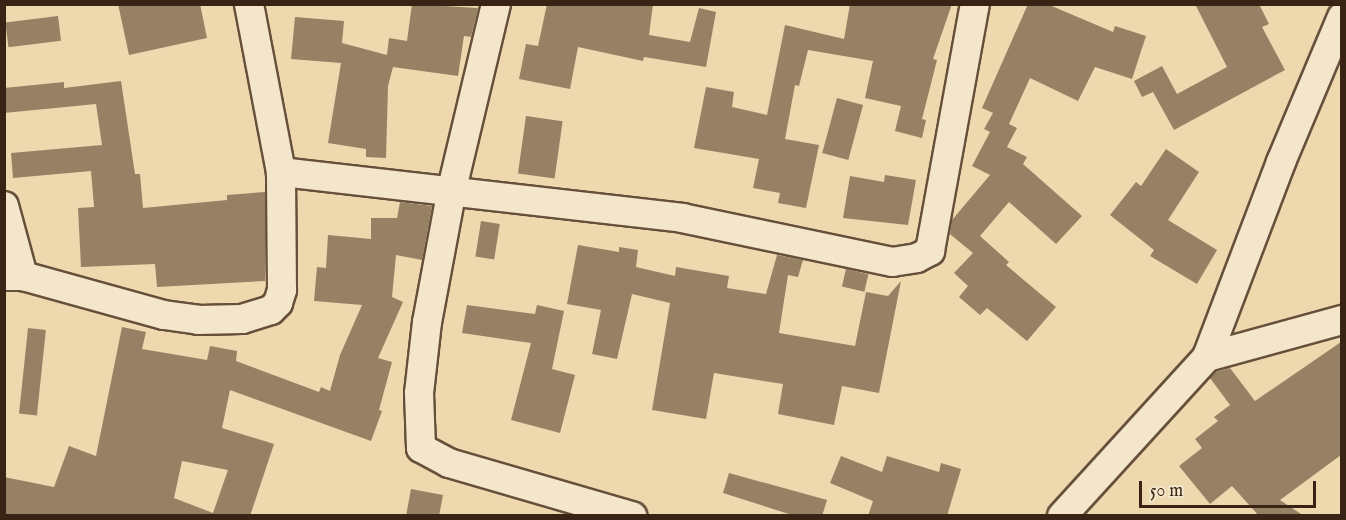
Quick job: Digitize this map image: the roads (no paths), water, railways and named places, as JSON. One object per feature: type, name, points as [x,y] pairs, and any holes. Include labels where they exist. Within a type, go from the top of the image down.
[{"type":"street","points":[[4,206],[14,276],[164,315],[198,320],[224,321],[271,310],[278,303],[282,290],[281,172],[249,4]]},
{"type":"street","points":[[496,4],[452,189],[427,322],[419,393],[422,448],[449,464],[617,514]]},
{"type":"street","points":[[281,172],[452,189],[682,218],[892,262],[917,258],[930,251],[975,4]]},
{"type":"street","points":[[1062,516],[1207,357],[1281,162],[1341,17]]},
{"type":"street","points":[[1207,357],[1341,320]]}]
